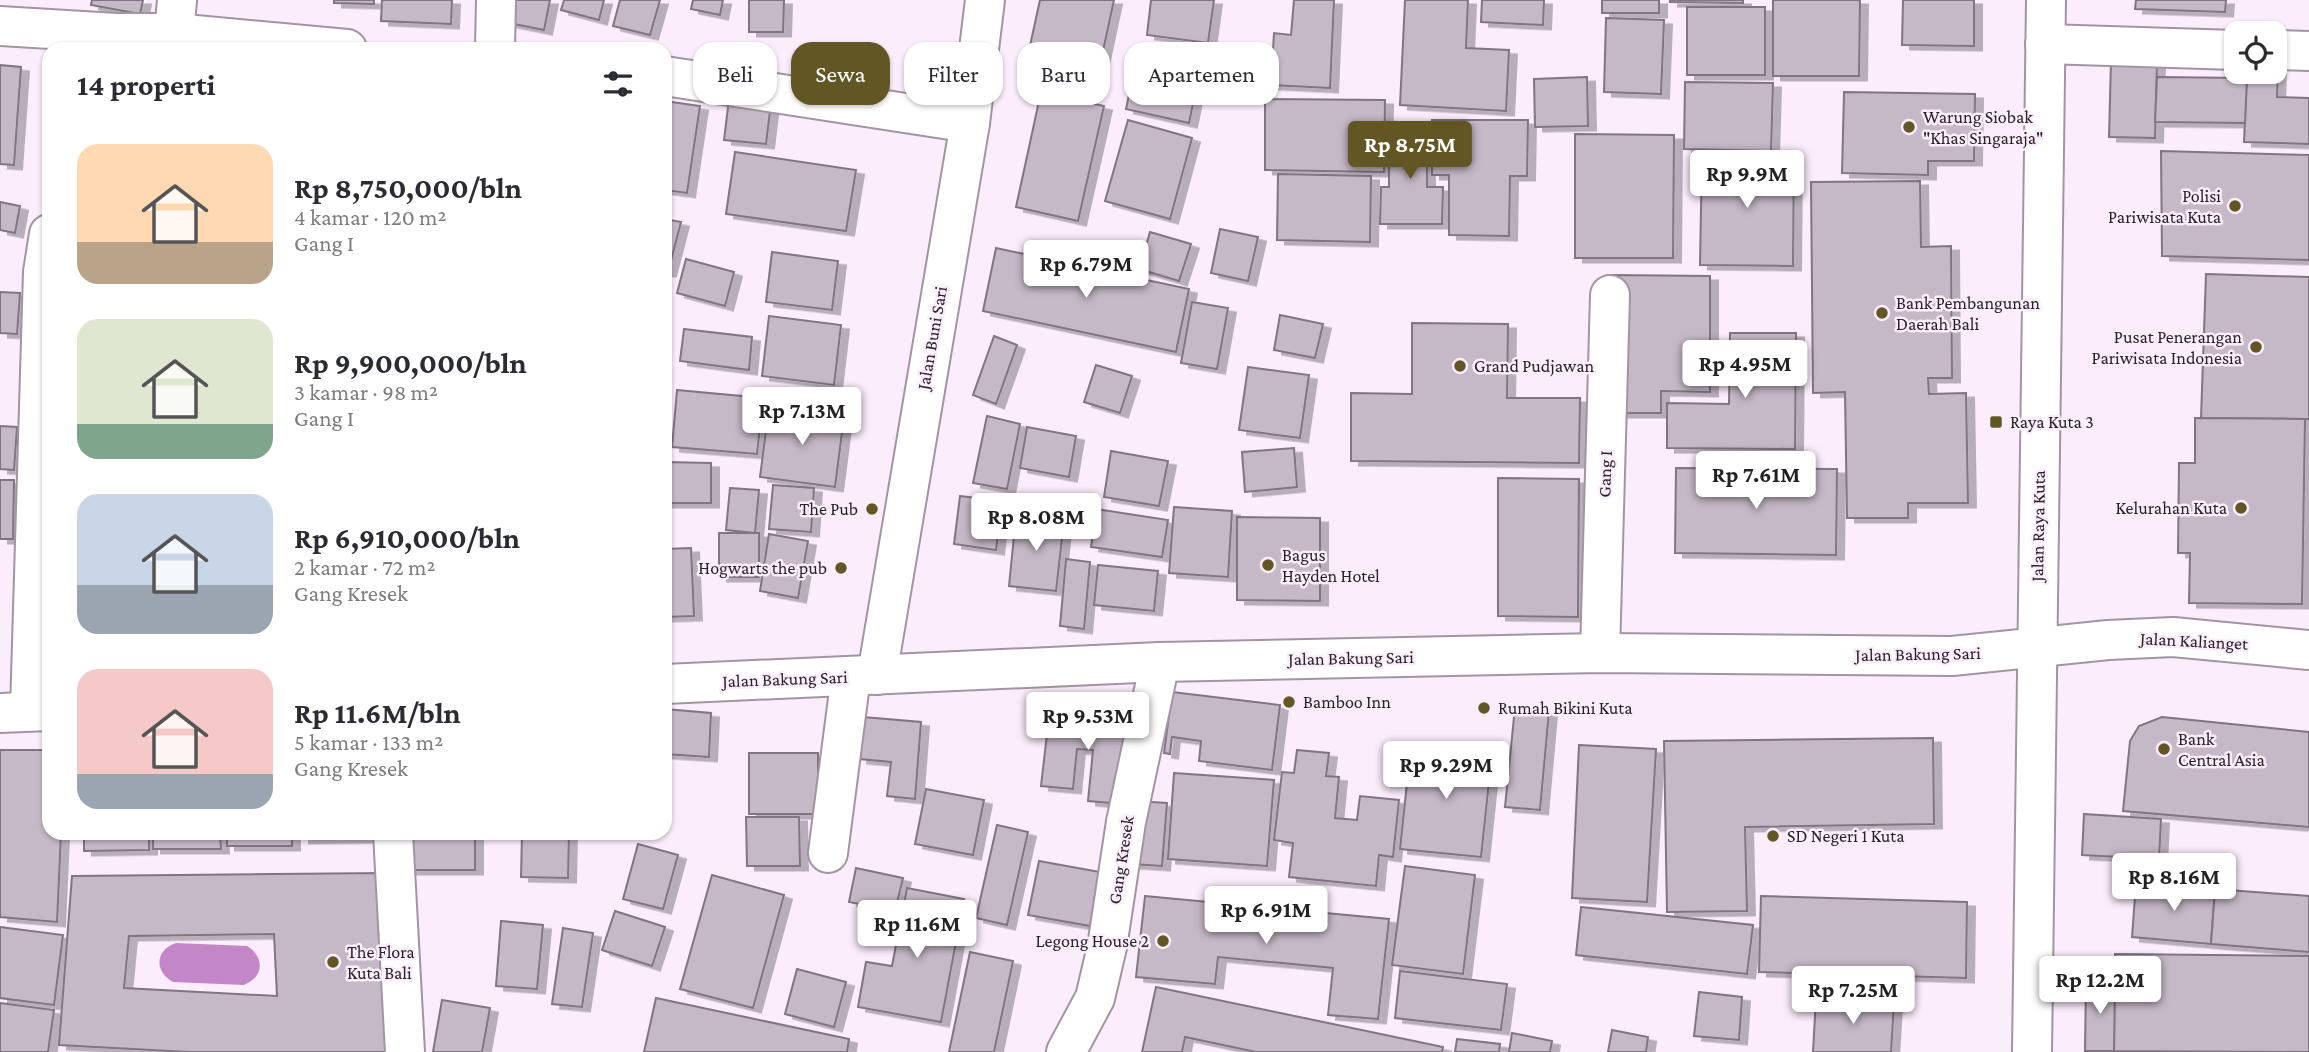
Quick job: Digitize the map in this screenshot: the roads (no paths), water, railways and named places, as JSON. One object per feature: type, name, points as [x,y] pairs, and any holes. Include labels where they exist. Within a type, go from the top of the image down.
[{"type":"main road","points":[[495,42],[496,0]]},
{"type":"main road","name":"Jalan Buni Sari","points":[[828,853],[970,123],[985,0]]},
{"type":"main road","name":"Jalan Raya Kuta","points":[[2032,1052],[2046,0]]},
{"type":"main road","points":[[0,26],[115,41],[175,17],[309,42]]},
{"type":"main road","points":[[2045,44],[2224,50]]},
{"type":"main road","points":[[2287,50],[2309,51]]},
{"type":"main road","points":[[672,77],[970,123]]},
{"type":"main road","name":"Gang I","points":[[1600,653],[1609,295]]},
{"type":"main road","points":[[26,712],[42,298]]},
{"type":"main road","name":"Jalan Kalianget","points":[[2038,647],[2127,638],[2173,637],[2309,650]]},
{"type":"main road","name":"Jalan Bakung Sari","points":[[672,684],[1160,662],[1600,653],[1952,656],[2038,647]]},
{"type":"main road","name":"Gang Kresek","points":[[1066,1052],[1095,998],[1107,947],[1126,822],[1160,662]]},
{"type":"main road","points":[[393,840],[405,1052]]},
{"type":"place","name":"Warung Siobak \"Khas Singaraja\"","points":[[1909,127]]},
{"type":"place","name":"Polisi Pariwisata Kuta","points":[[2235,206]]},
{"type":"place","name":"Bank Pembangunan Daerah Bali","points":[[1882,313]]},
{"type":"place","name":"Pusat Penerangan Pariwisata Indonesia","points":[[2256,347]]},
{"type":"place","name":"Grand Pudjawan","points":[[1460,366]]},
{"type":"place","name":"Raya Kuta 3","points":[[1996,422]]},
{"type":"place","name":"Kelurahan Kuta","points":[[2241,508]]},
{"type":"place","name":"The Pub","points":[[872,509]]},
{"type":"place","name":"Bagus Hayden Hotel","points":[[1268,565]]},
{"type":"place","name":"Hogwarts the pub","points":[[841,568]]},
{"type":"place","name":"Bamboo Inn","points":[[1289,702]]},
{"type":"place","name":"Rumah Bikini Kuta","points":[[1484,708]]},
{"type":"place","name":"Bank Central Asia","points":[[2164,749]]},
{"type":"place","name":"SD Negeri 1 Kuta","points":[[1773,836]]},
{"type":"place","name":"Legong House 2","points":[[1163,941]]},
{"type":"place","name":"The Flora Kuta Bali","points":[[333,962]]}]
